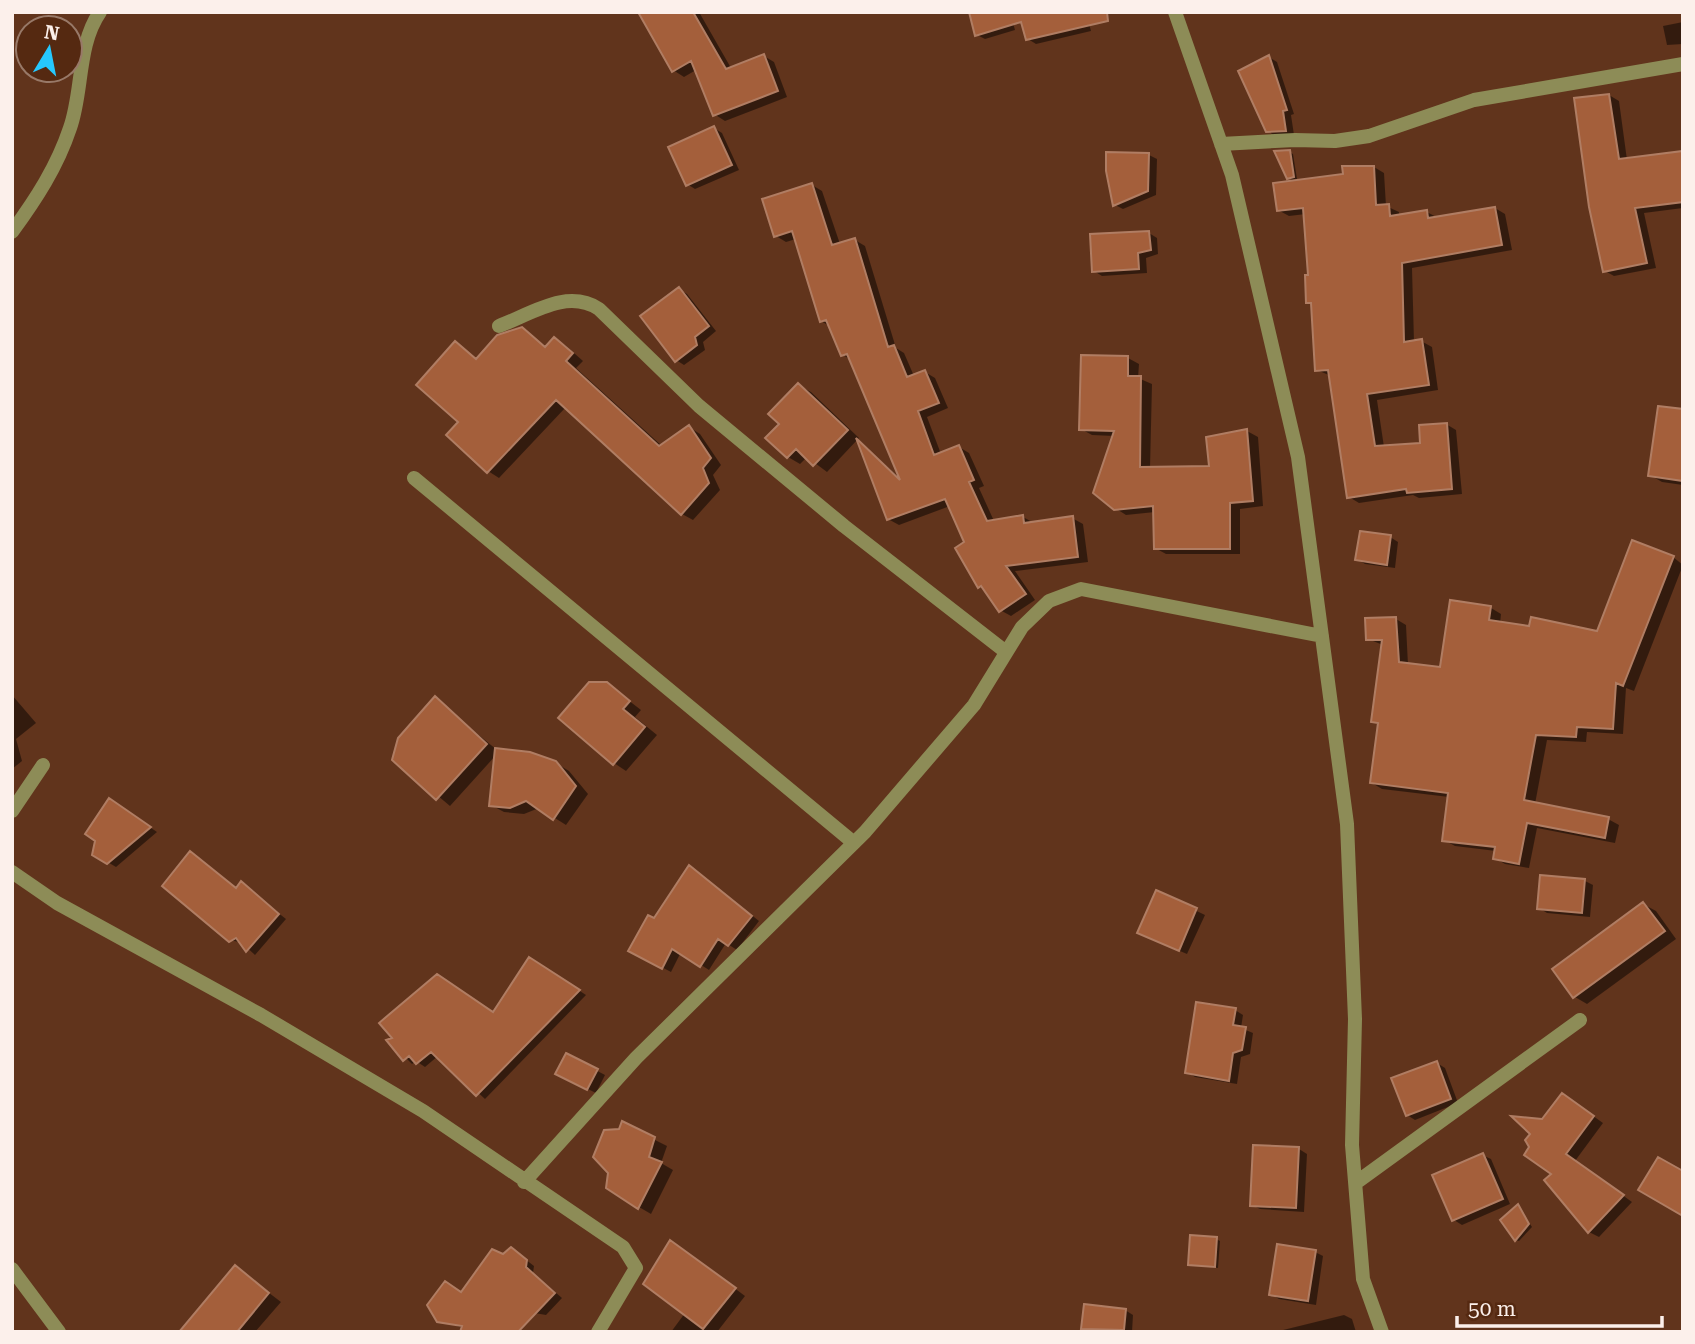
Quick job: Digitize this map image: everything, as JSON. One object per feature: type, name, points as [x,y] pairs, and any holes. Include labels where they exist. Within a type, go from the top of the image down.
[{"type":"street","points":[[12,232],[47,183],[71,127],[87,44],[100,12]]},
{"type":"street","points":[[1175,12],[1232,175],[1298,457],[1347,824],[1355,1019],[1352,1145],[1363,1279],[1382,1332]]},
{"type":"street","points":[[1221,144],[1335,141],[1368,136],[1474,100],[1683,64]]},
{"type":"street","points":[[499,326],[566,300],[589,302],[699,406],[844,526],[1006,652]]},
{"type":"street","points":[[414,478],[854,843]]},
{"type":"street","points":[[524,1182],[636,1058],[854,843],[974,705],[1023,627],[1049,601],[1081,589],[1322,636]]},
{"type":"street","points":[[12,811],[43,765]]},
{"type":"street","points":[[12,872],[57,903],[261,1015],[412,1104],[624,1247],[636,1268],[598,1332]]},
{"type":"street","points":[[1357,1182],[1580,1020]]},
{"type":"street","points":[[12,1269],[59,1332]]},
{"type":"building","points":[[638,12],[693,12],[726,69],[764,54],[778,91],[713,116],[691,61],[672,72]]},
{"type":"building","points":[[969,12],[1107,12],[1108,21],[1026,40],[1021,22],[975,36]]},
{"type":"building","points":[[1269,55],[1287,110],[1283,111],[1286,131],[1266,132],[1238,71]]},
{"type":"building","points":[[1609,94],[1619,159],[1683,151],[1683,202],[1635,208],[1647,263],[1603,272],[1589,207],[1574,98]]},
{"type":"building","points":[[714,126],[732,165],[686,186],[668,147]]},
{"type":"building","points":[[1290,150],[1294,177],[1287,179],[1274,151]]},
{"type":"building","points":[[1106,152],[1149,153],[1148,191],[1113,206],[1106,171]]},
{"type":"building","points":[[1342,166],[1374,166],[1376,205],[1389,204],[1390,216],[1427,210],[1428,218],[1495,207],[1502,245],[1402,263],[1404,342],[1422,339],[1429,385],[1367,394],[1375,446],[1420,443],[1419,425],[1447,423],[1452,489],[1407,493],[1406,489],[1347,498],[1328,370],[1315,371],[1311,303],[1306,303],[1305,275],[1308,275],[1303,208],[1277,211],[1273,183],[1343,174]]},
{"type":"building","points":[[812,183],[832,245],[855,238],[888,347],[894,345],[907,377],[925,370],[939,403],[918,411],[934,455],[959,445],[974,480],[969,482],[987,521],[1023,515],[1024,523],[1073,516],[1078,557],[1006,566],[1026,594],[999,612],[981,586],[978,588],[955,548],[964,542],[945,499],[887,520],[856,438],[900,480],[847,354],[841,356],[826,320],[820,322],[792,231],[774,237],[762,199]]},
{"type":"building","points":[[1149,231],[1151,250],[1138,253],[1139,269],[1092,272],[1090,234]]},
{"type":"building","points":[[679,287],[709,326],[695,337],[697,345],[675,362],[640,316]]},
{"type":"building","points":[[522,327],[545,347],[554,337],[573,353],[566,361],[659,446],[689,425],[711,458],[703,468],[709,483],[681,515],[556,400],[487,473],[446,435],[458,422],[416,385],[455,341],[476,359],[497,335]]},
{"type":"building","points":[[1081,355],[1128,356],[1128,376],[1141,376],[1140,467],[1209,466],[1206,437],[1247,429],[1253,501],[1230,503],[1230,549],[1154,549],[1153,506],[1114,510],[1093,493],[1114,431],[1079,430]]},
{"type":"building","points":[[798,383],[848,430],[813,466],[796,449],[787,458],[765,438],[779,424],[768,414]]},
{"type":"building","points":[[1658,406],[1683,409],[1683,481],[1648,476]]},
{"type":"building","points":[[1360,531],[1391,535],[1387,565],[1355,560]]},
{"type":"building","points":[[1632,540],[1674,556],[1623,686],[1616,683],[1613,729],[1577,727],[1576,737],[1536,735],[1524,800],[1609,817],[1605,838],[1527,823],[1519,864],[1493,859],[1495,847],[1442,841],[1448,793],[1370,783],[1378,723],[1371,722],[1382,640],[1366,640],[1365,618],[1396,617],[1399,662],[1440,667],[1450,600],[1491,606],[1489,620],[1529,626],[1531,617],[1597,631]]},
{"type":"building","points":[[589,682],[607,682],[630,701],[623,709],[645,727],[613,765],[558,718]]},
{"type":"building","points":[[435,696],[487,744],[436,800],[392,760],[398,738]]},
{"type":"building","points":[[495,748],[530,752],[556,761],[576,786],[553,820],[526,801],[510,808],[489,806]]},
{"type":"building","points":[[109,798],[151,827],[107,864],[92,855],[95,841],[85,834]]},
{"type":"building","points":[[190,851],[236,888],[241,881],[279,914],[246,952],[236,938],[229,942],[162,886]]},
{"type":"building","points":[[689,865],[752,916],[728,946],[718,939],[700,967],[672,949],[662,969],[628,951],[648,915],[654,918]]},
{"type":"building","points":[[1540,875],[1585,879],[1582,913],[1537,909]]},
{"type":"building","points":[[1156,890],[1197,908],[1179,951],[1137,933]]},
{"type":"building","points":[[1643,902],[1665,931],[1573,998],[1552,969]]},
{"type":"building","points":[[529,957],[580,990],[476,1096],[431,1052],[416,1064],[409,1056],[403,1061],[386,1040],[392,1038],[379,1023],[437,974],[493,1012]]},
{"type":"building","points":[[1196,1002],[1236,1008],[1233,1025],[1246,1027],[1242,1050],[1233,1053],[1229,1081],[1185,1073]]},
{"type":"building","points":[[566,1053],[598,1069],[587,1090],[555,1074]]},
{"type":"building","points":[[1437,1061],[1451,1099],[1406,1116],[1391,1078]]},
{"type":"building","points":[[1562,1093],[1594,1116],[1566,1154],[1624,1195],[1588,1233],[1544,1180],[1551,1174],[1524,1155],[1529,1147],[1525,1140],[1530,1134],[1511,1116],[1542,1119]]},
{"type":"building","points":[[622,1121],[655,1137],[649,1157],[662,1162],[638,1209],[606,1188],[608,1173],[593,1157],[604,1130],[619,1129]]},
{"type":"building","points":[[1253,1145],[1299,1147],[1296,1208],[1250,1206]]},
{"type":"building","points":[[1483,1153],[1503,1199],[1452,1221],[1432,1175]]},
{"type":"building","points":[[1658,1157],[1683,1171],[1683,1216],[1638,1190]]},
{"type":"building","points":[[1518,1204],[1529,1224],[1515,1241],[1500,1220]]},
{"type":"building","points":[[1190,1235],[1217,1237],[1215,1267],[1188,1265]]},
{"type":"building","points":[[670,1240],[736,1288],[703,1329],[643,1284]]},
{"type":"building","points":[[1277,1244],[1316,1250],[1308,1301],[1269,1295]]},
{"type":"building","points":[[511,1247],[527,1260],[526,1267],[555,1293],[518,1332],[460,1332],[462,1326],[437,1322],[427,1305],[445,1281],[461,1292],[492,1249],[503,1254]]},
{"type":"building","points":[[235,1265],[269,1293],[237,1332],[179,1332]]},
{"type":"building","points":[[1084,1304],[1126,1309],[1124,1330],[1081,1329]]}]
